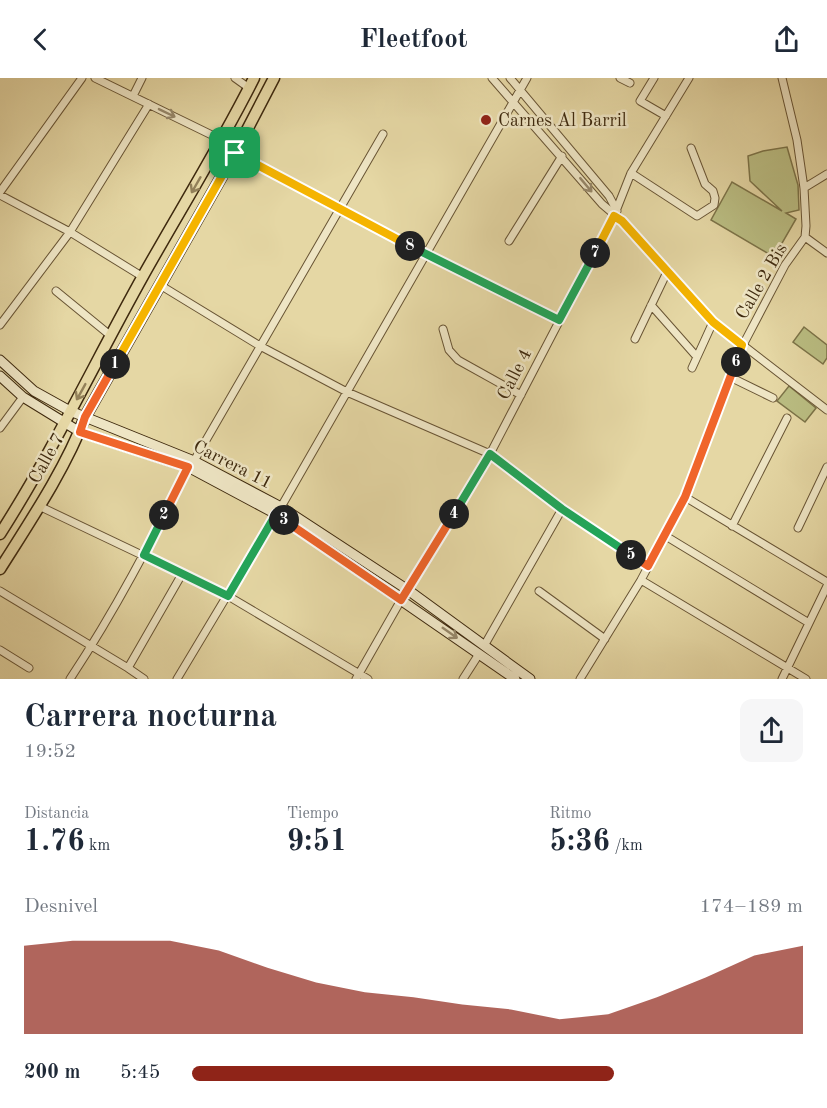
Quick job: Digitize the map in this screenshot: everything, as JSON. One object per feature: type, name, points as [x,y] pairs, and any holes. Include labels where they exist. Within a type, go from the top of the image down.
[{"type":"main road","name":"Calle 7","points":[[0,569],[39,506],[80,432],[85,417],[235,153],[274,78]]},
{"type":"main road","name":"Calle 7","points":[[2,527],[65,423],[143,277],[252,83]]},
{"type":"main road","name":"Carrera 11","points":[[0,360],[33,391],[70,411],[190,464],[279,511],[408,590],[515,679]]},
{"type":"main road","name":"Carrera 11","points":[[0,376],[22,397],[80,432],[190,464]]},
{"type":"main road","name":"Carrera 11","points":[[279,511],[401,600],[530,679]]},
{"type":"street","points":[[82,78],[0,193],[70,232],[143,277]]},
{"type":"street","points":[[95,78],[222,140]]},
{"type":"street","points":[[133,96],[142,78]]},
{"type":"street","points":[[235,78],[252,83]]},
{"type":"street","points":[[492,78],[713,322],[827,410]]},
{"type":"street","points":[[510,78],[609,196],[616,213]]},
{"type":"street","points":[[177,679],[279,511],[527,78]]},
{"type":"street","points":[[620,78],[630,83]]},
{"type":"street","points":[[654,78],[640,101],[666,116]]},
{"type":"street","name":"Calle 4","points":[[358,676],[401,600],[490,454],[616,213],[631,173],[689,78]]},
{"type":"street","name":"Calle 2 Bis","points":[[580,679],[642,580],[685,497],[742,345],[785,265],[805,237],[804,188],[797,140],[782,78]]},
{"type":"street","points":[[0,325],[70,232],[149,104]]},
{"type":"street","points":[[70,679],[92,646],[144,555],[190,464],[383,134]]},
{"type":"street","points":[[631,173],[697,216],[714,205],[715,198],[713,191],[705,184],[692,148]]},
{"type":"street","points":[[235,153],[340,210],[559,320]]},
{"type":"street","points":[[509,241],[562,156]]},
{"type":"street","points":[[804,188],[827,174]]},
{"type":"street","points":[[805,237],[827,253]]},
{"type":"street","points":[[635,339],[668,270]]},
{"type":"street","points":[[160,285],[260,346],[347,392],[490,454],[562,509],[648,566]]},
{"type":"street","points":[[56,291],[111,336]]},
{"type":"street","points":[[651,305],[697,357]]},
{"type":"street","points":[[692,368],[713,322]]},
{"type":"street","points":[[442,329],[449,350],[458,360],[520,395]]},
{"type":"street","points":[[730,377],[773,398]]},
{"type":"street","points":[[0,428],[22,397]]},
{"type":"street","points":[[732,526],[787,418]]},
{"type":"street","points":[[798,528],[827,466]]},
{"type":"street","points":[[685,497],[827,582]]},
{"type":"street","points":[[39,506],[228,596],[358,676],[368,679]]},
{"type":"street","points":[[463,679],[482,650],[562,509]]},
{"type":"street","points":[[664,535],[809,623]]},
{"type":"street","points":[[128,668],[182,574]]},
{"type":"street","points":[[642,580],[806,679]]},
{"type":"street","points":[[782,679],[827,586]]},
{"type":"street","points":[[0,591],[144,679]]},
{"type":"street","points":[[539,591],[605,639]]},
{"type":"street","points":[[0,650],[28,668]]},
{"type":"green space","points":[[787,147],[798,185],[799,210],[786,213],[796,219],[774,257],[711,220],[732,182],[782,211],[750,181],[748,156]]},
{"type":"green space","points":[[804,327],[827,345],[827,358],[823,364],[793,342]]},
{"type":"green space","points":[[789,386],[816,408],[805,422],[777,401]]},
{"type":"place","name":"Carnes Al Barril","points":[[486,120]]},
{"type":"route","points":[[235,153],[340,210],[559,320],[614,216],[622,221],[713,322],[742,345],[685,497],[648,566],[562,509],[490,454],[401,600],[276,514],[228,596],[144,555],[188,467],[80,432],[85,417],[235,153]]}]
